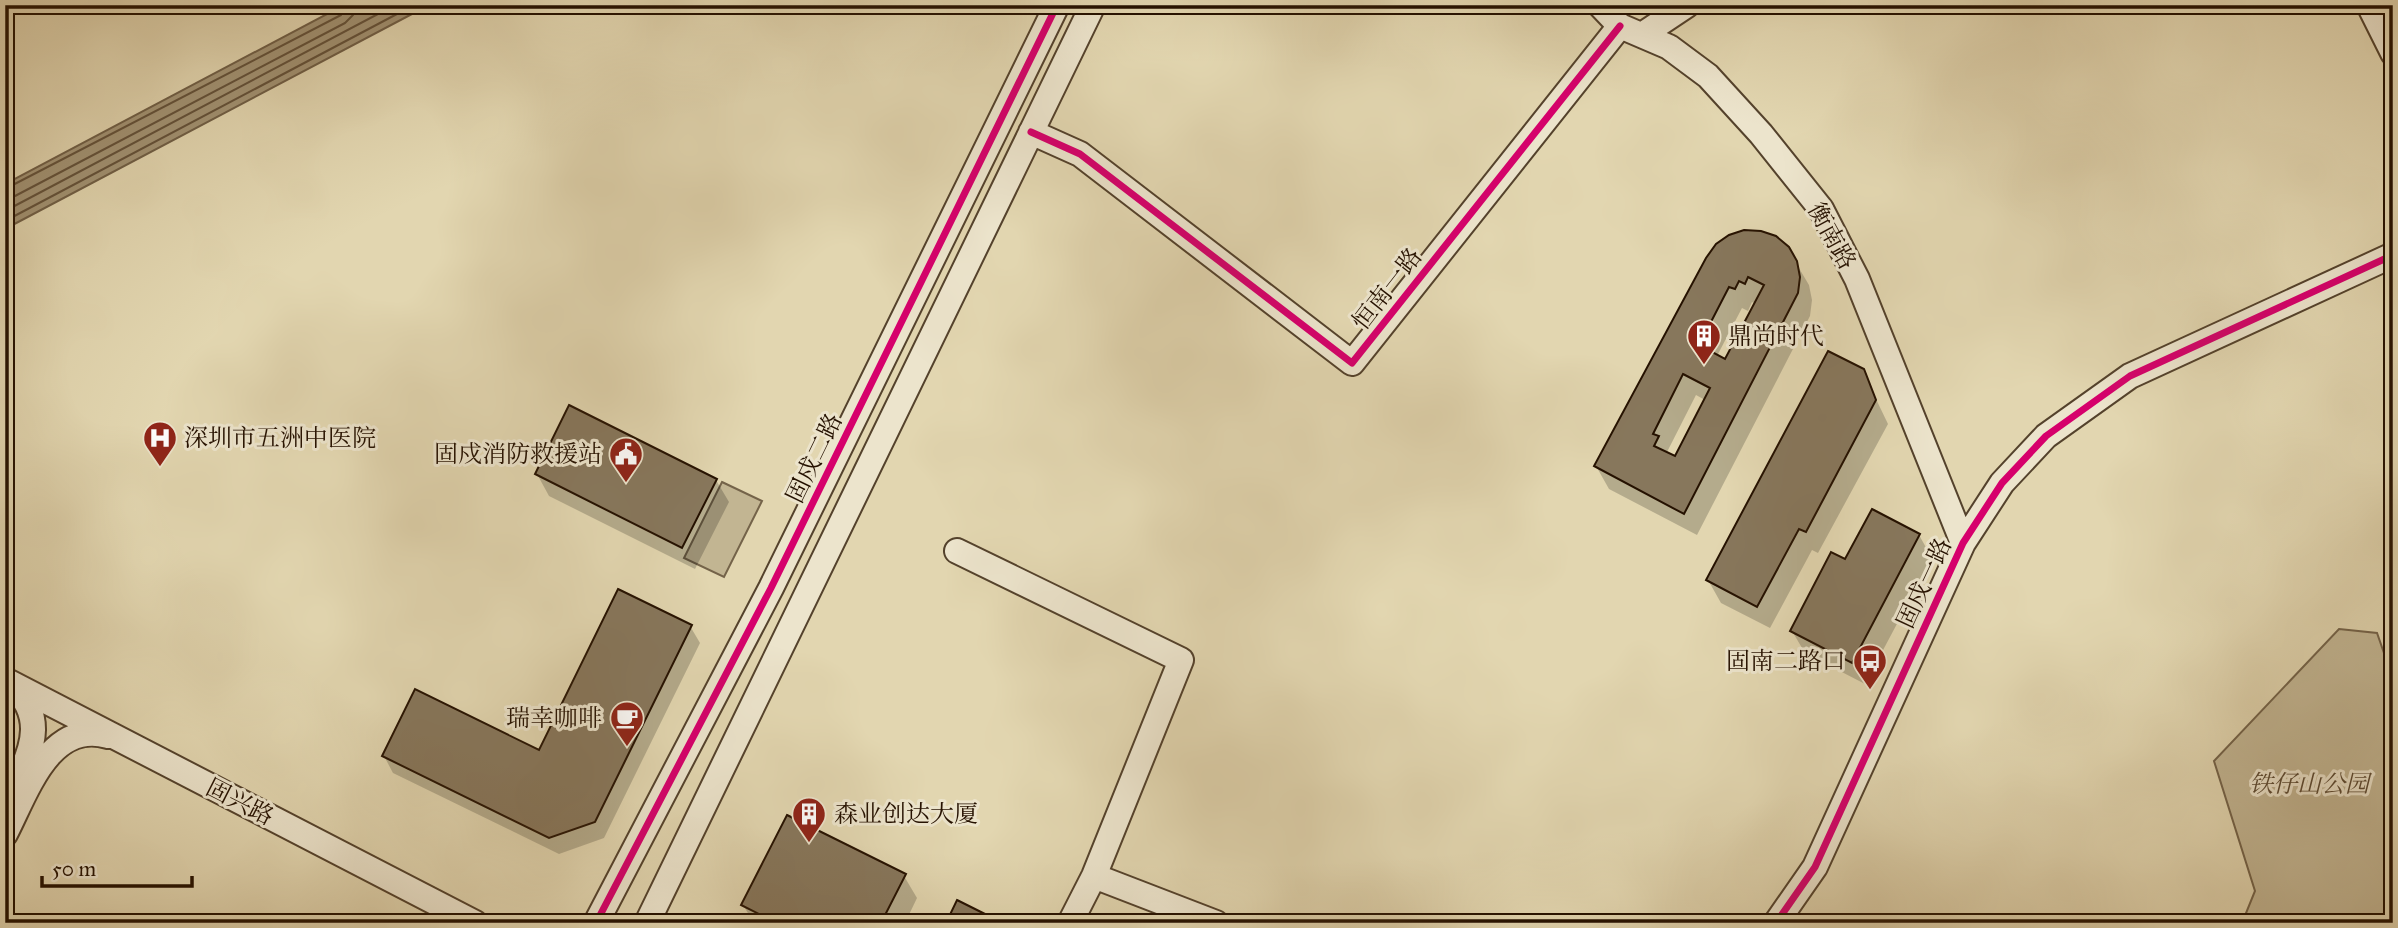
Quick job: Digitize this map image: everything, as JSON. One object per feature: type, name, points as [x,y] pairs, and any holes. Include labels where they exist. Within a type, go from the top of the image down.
[{"type":"street","name":"固戍二路","points":[[596,923],[771,588],[1057,5]]},
{"type":"street","points":[[647,923],[1093,5]]},
{"type":"street","name":"衡南路","points":[[1600,5],[1631,31],[1669,47],[1707,76],[1761,134],[1821,209],[1857,279],[1963,543]]},
{"type":"street","points":[[1631,31],[1687,5]]},
{"type":"street","points":[[2369,5],[2393,54]]},
{"type":"street","name":"恒南一路","points":[[1031,132],[1080,154],[1352,363],[1631,31]]},
{"type":"street","name":"固戍一路","points":[[1776,923],[1815,867],[1963,543],[2002,483],[2046,436],[2130,376],[2393,255]]},
{"type":"street","points":[[957,551],[1181,660],[1094,876],[1070,923]]},
{"type":"street","points":[[5,803],[34,742],[34,724],[29,707],[6,680]]},
{"type":"street","name":"固兴路","points":[[6,680],[475,923]]},
{"type":"street","points":[[5,834],[51,751],[66,739],[85,734],[104,734],[121,740]]},
{"type":"street","points":[[1094,876],[1216,923]]},
{"type":"green space","points":[[722,482],[762,501],[724,577],[684,558]]},
{"type":"green space","name":"铁仔山公园","points":[[2339,629],[2377,633],[2393,679],[2393,923],[2242,923],[2255,891],[2214,761]]},
{"type":"water","points":[[344,5],[429,5],[5,229],[5,184]]},
{"type":"building","name":"鼎尚时代","points":[[1744,230],[1761,231],[1776,236],[1789,247],[1797,261],[1800,277],[1798,293],[1684,514],[1594,466],[1706,258],[1716,244],[1729,235]],"holes":[[[1748,277],[1764,285],[1725,359],[1699,345],[1729,287],[1735,289],[1739,281],[1745,284]],[[1683,374],[1710,388],[1675,456],[1654,446],[1659,436],[1653,434]]]},
{"type":"building","points":[[1828,351],[1864,369],[1876,400],[1806,532],[1799,529],[1757,607],[1706,580]]},
{"type":"building","points":[[569,405],[717,479],[682,548],[535,474]]},
{"type":"building","points":[[1872,509],[1920,534],[1852,663],[1790,631],[1831,552],[1845,559]]},
{"type":"building","points":[[618,589],[692,625],[595,822],[549,838],[382,756],[415,689],[539,750]]},
{"type":"building","name":"森业创达大厦","points":[[787,815],[906,874],[881,923],[777,923],[741,905]]},
{"type":"building","points":[[957,900],[1003,923],[946,923]]},
{"type":"cycle path","points":[[596,923],[771,588],[1057,5]]},
{"type":"cycle path","points":[[1031,132],[1080,154],[1352,363],[1620,26]]},
{"type":"cycle path","points":[[1776,923],[1815,867],[1963,543],[2002,483],[2046,436],[2130,376],[2393,255]]},
{"type":"place","name":"鼎尚时代","points":[[1704,366]]},
{"type":"place","name":"深圳市五洲中医院","points":[[160,468]]},
{"type":"place","name":"固戍消防救援站","points":[[626,484]]},
{"type":"place","name":"固南二路口","points":[[1870,691]]},
{"type":"place","name":"瑞幸咖啡","points":[[627,748]]},
{"type":"place","name":"森业创达大厦","points":[[809,844]]}]
